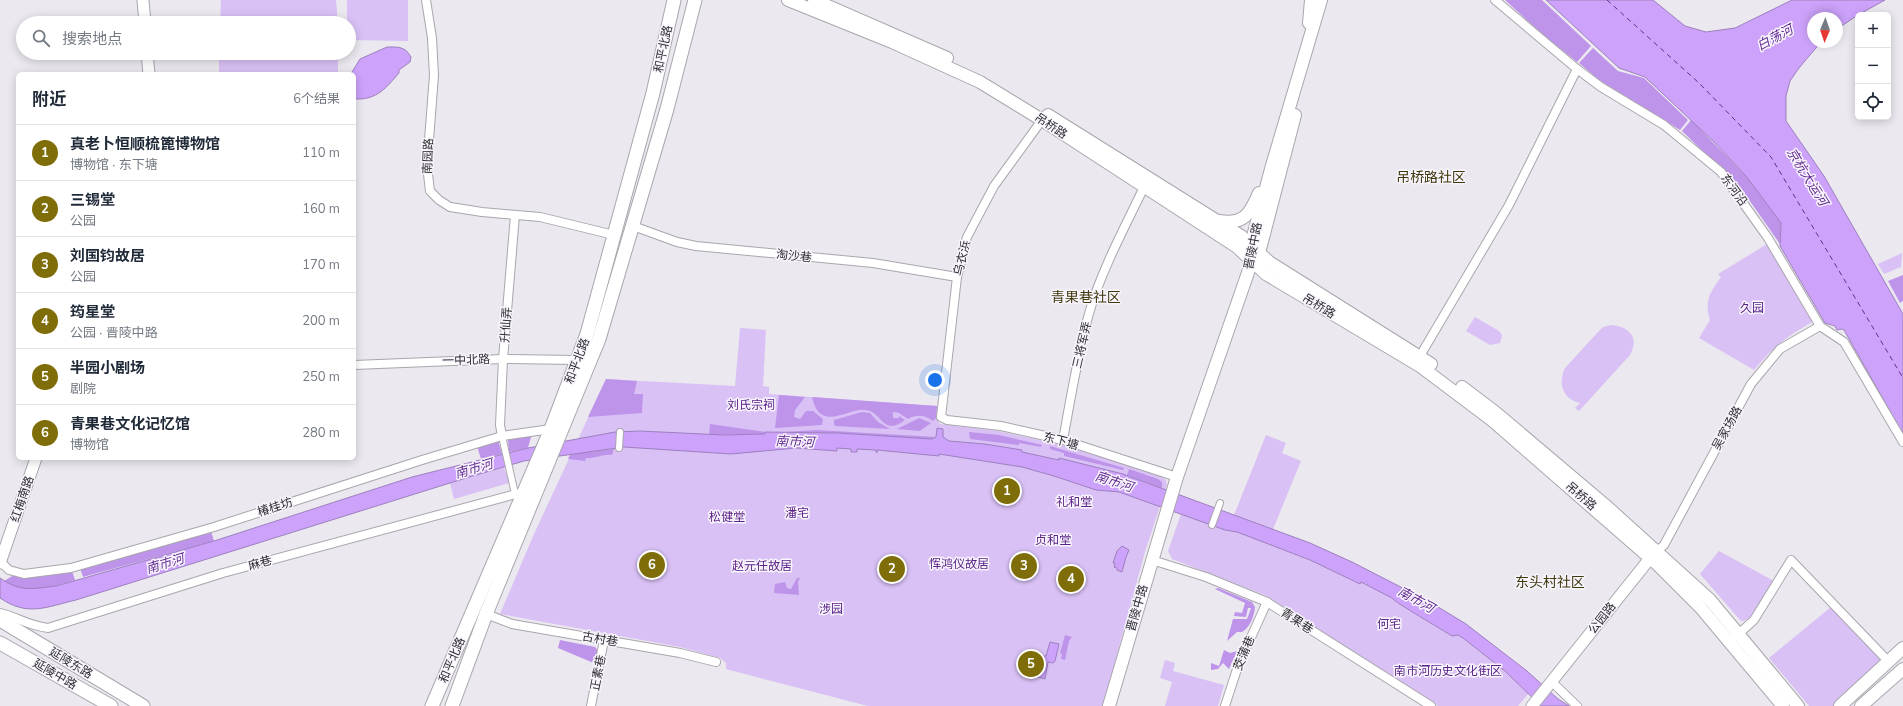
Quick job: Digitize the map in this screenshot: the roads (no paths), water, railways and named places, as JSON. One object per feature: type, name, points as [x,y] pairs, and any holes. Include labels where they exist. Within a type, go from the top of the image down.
[{"type":"main road","name":"和平北路","points":[[452,706],[486,614],[551,461],[556,432],[577,360],[589,328],[653,93],[674,0]]},
{"type":"main road","name":"和平北路","points":[[432,706],[519,493],[546,441],[556,432],[599,339],[667,109],[695,0]]},
{"type":"main road","name":"吊桥路","points":[[788,0],[892,42],[980,82],[1042,120],[1237,247],[1256,257],[1266,274],[1418,360],[1494,421],[1653,554],[1701,608],[1733,638],[1798,706]]},
{"type":"main road","name":"吊桥路","points":[[814,0],[896,34],[984,75],[1218,221],[1251,244]]},
{"type":"main road","points":[[1308,45],[1311,0]]},
{"type":"main road","name":"晋陵中路","points":[[1256,257],[1251,244],[1271,168],[1321,0]]},
{"type":"main road","name":"晋陵中路","points":[[1109,706],[1166,511],[1256,257],[1326,0]]},
{"type":"main road","points":[[1218,221],[1231,223],[1246,216],[1253,207],[1271,168]]},
{"type":"main road","name":"延陵东路","points":[[0,620],[143,706]]},
{"type":"main road","name":"吊桥路","points":[[1733,638],[1783,706]]},
{"type":"main road","name":"延陵中路","points":[[0,643],[111,706]]},
{"type":"main road","points":[[1840,706],[1903,648]]},
{"type":"main road","points":[[1861,706],[1903,658]]},
{"type":"main road","points":[[1847,706],[1903,669]]},
{"type":"main road","points":[[1872,706],[1903,680]]},
{"type":"street","points":[[143,0],[144,16]]},
{"type":"street","name":"南园路","points":[[426,0],[432,38],[434,75],[426,166],[430,191],[439,200],[450,207],[540,217],[614,235]]},
{"type":"street","name":"东河沿","points":[[1495,0],[1577,69],[1601,87],[1664,125],[1721,172],[1768,238],[1820,326],[1844,342],[1903,442]]},
{"type":"street","points":[[148,60],[149,72]]},
{"type":"street","points":[[1418,360],[1509,205],[1577,69]]},
{"type":"street","name":"乌衣浜","points":[[941,417],[957,277],[967,237],[994,186],[1042,120]]},
{"type":"street","name":"三将军弄","points":[[1063,440],[1077,365],[1091,308],[1109,262],[1144,187]]},
{"type":"street","name":"升仙弄","points":[[503,440],[500,425],[503,359],[515,215]]},
{"type":"street","name":"淘沙巷","points":[[633,226],[676,242],[696,246],[873,264],[957,277]]},
{"type":"street","name":"吴家场路","points":[[1653,554],[1664,545],[1751,384],[1780,349],[1820,326]]},
{"type":"street","name":"一中北路","points":[[356,365],[503,359],[577,360]]},
{"type":"street","name":"东下塘","points":[[941,417],[947,420],[1001,426],[1063,440],[1176,482]]},
{"type":"street","name":"椿桂坊","points":[[0,562],[9,570],[24,574],[71,568],[226,523],[422,460],[503,440],[556,432]]},
{"type":"street","points":[[619,448],[620,432]]},
{"type":"street","points":[[503,440],[510,472],[519,493]]},
{"type":"street","name":"红梅南路","points":[[0,562],[35,460]]},
{"type":"street","name":"麻巷","points":[[0,613],[11,615],[33,626],[48,628],[223,573],[539,488]]},
{"type":"street","points":[[1212,525],[1220,505]]},
{"type":"street","name":"公园路","points":[[1533,704],[1653,554]]},
{"type":"street","name":"青果巷","points":[[1152,560],[1206,577],[1267,602],[1431,706]]},
{"type":"street","points":[[1733,638],[1754,620],[1792,560],[1889,662]]},
{"type":"street","name":"茭蒲巷","points":[[1225,706],[1238,666],[1267,602]]},
{"type":"street","name":"古村巷","points":[[486,614],[512,624],[680,653],[716,662]]},
{"type":"street","name":"正素巷","points":[[591,706],[604,640]]},
{"type":"street","points":[[1550,684],[1577,706]]},
{"type":"water","points":[[1546,0],[1653,0],[1685,26],[1706,32],[1735,28],[1792,0],[1885,0],[1863,12],[1855,12],[1855,17],[1843,25],[1843,12],[1807,12],[1807,48],[1816,48],[1790,81],[1786,96],[1786,121],[1824,176],[1903,314],[1903,434],[1844,330],[1837,330],[1835,326],[1825,323],[1780,246],[1781,223],[1746,176],[1714,142],[1645,77],[1619,68]]},
{"type":"water","points":[[387,47],[398,47],[404,49],[411,57],[410,62],[399,70],[399,73],[381,92],[363,99],[356,99],[356,72],[352,72],[360,59]]},
{"type":"water","name":"南市河","points":[[937,428],[943,429],[943,437],[949,441],[985,444],[1022,450],[1022,452],[1059,460],[1059,458],[1123,474],[1310,543],[1352,562],[1430,602],[1466,624],[1527,671],[1558,699],[1569,706],[1541,706],[1505,671],[1463,638],[1458,635],[1452,636],[1392,598],[1361,582],[1360,584],[1310,560],[1237,532],[1225,530],[1119,492],[1096,490],[1022,467],[939,454],[939,456],[877,450],[877,453],[875,450],[857,449],[857,452],[851,452],[851,449],[837,448],[837,451],[796,448],[731,454],[624,447],[524,461],[76,600],[37,609],[28,609],[10,604],[0,598],[0,578],[14,586],[26,588],[56,586],[214,541],[412,477],[528,448],[615,432],[640,431],[724,435],[765,434],[765,432],[838,433],[932,439],[936,437]]},
{"type":"water","points":[[1122,546],[1129,550],[1122,572],[1114,567],[1115,563],[1113,563],[1117,551]]},
{"type":"water","points":[[1050,642],[1059,644],[1055,661],[1053,663],[1048,662],[1045,679],[1034,676],[1037,663],[1028,661],[1029,656],[1046,656]]},
{"type":"place","name":"真老卜恒顺梳篦博物馆","points":[[1007,491]]},
{"type":"place","name":"青果巷文化记忆馆","points":[[652,565]]},
{"type":"place","name":"刘国钧故居","points":[[1024,566]]},
{"type":"place","name":"三锡堂","points":[[892,569]]},
{"type":"place","name":"筠星堂","points":[[1071,579]]},
{"type":"place","name":"半园小剧场","points":[[1031,664]]},
{"type":"district","name":"吊桥路社区","points":[[1431,177]]},
{"type":"district","name":"青果巷社区","points":[[1086,297]]},
{"type":"district","name":"东头村社区","points":[[1550,582]]},
{"type":"water label","name":"白荡河","points":[[1775,38]]},
{"type":"water label","name":"京杭大运河","points":[[1807,177]]},
{"type":"park label","name":"久园","points":[[1752,308]]},
{"type":"park label","name":"刘氏宗祠","points":[[751,405]]},
{"type":"park label","name":"礼和堂","points":[[1074,502]]},
{"type":"park label","name":"潘宅","points":[[797,513]]},
{"type":"park label","name":"松健堂","points":[[727,517]]},
{"type":"park label","name":"贞和堂","points":[[1053,540]]},
{"type":"park label","name":"恽鸿仪故居","points":[[959,564]]},
{"type":"park label","name":"赵元任故居","points":[[762,566]]},
{"type":"park label","name":"涉园","points":[[831,609]]},
{"type":"park label","name":"何宅","points":[[1389,624]]},
{"type":"park label","name":"南市河历史文化街区","points":[[1448,671]]}]
